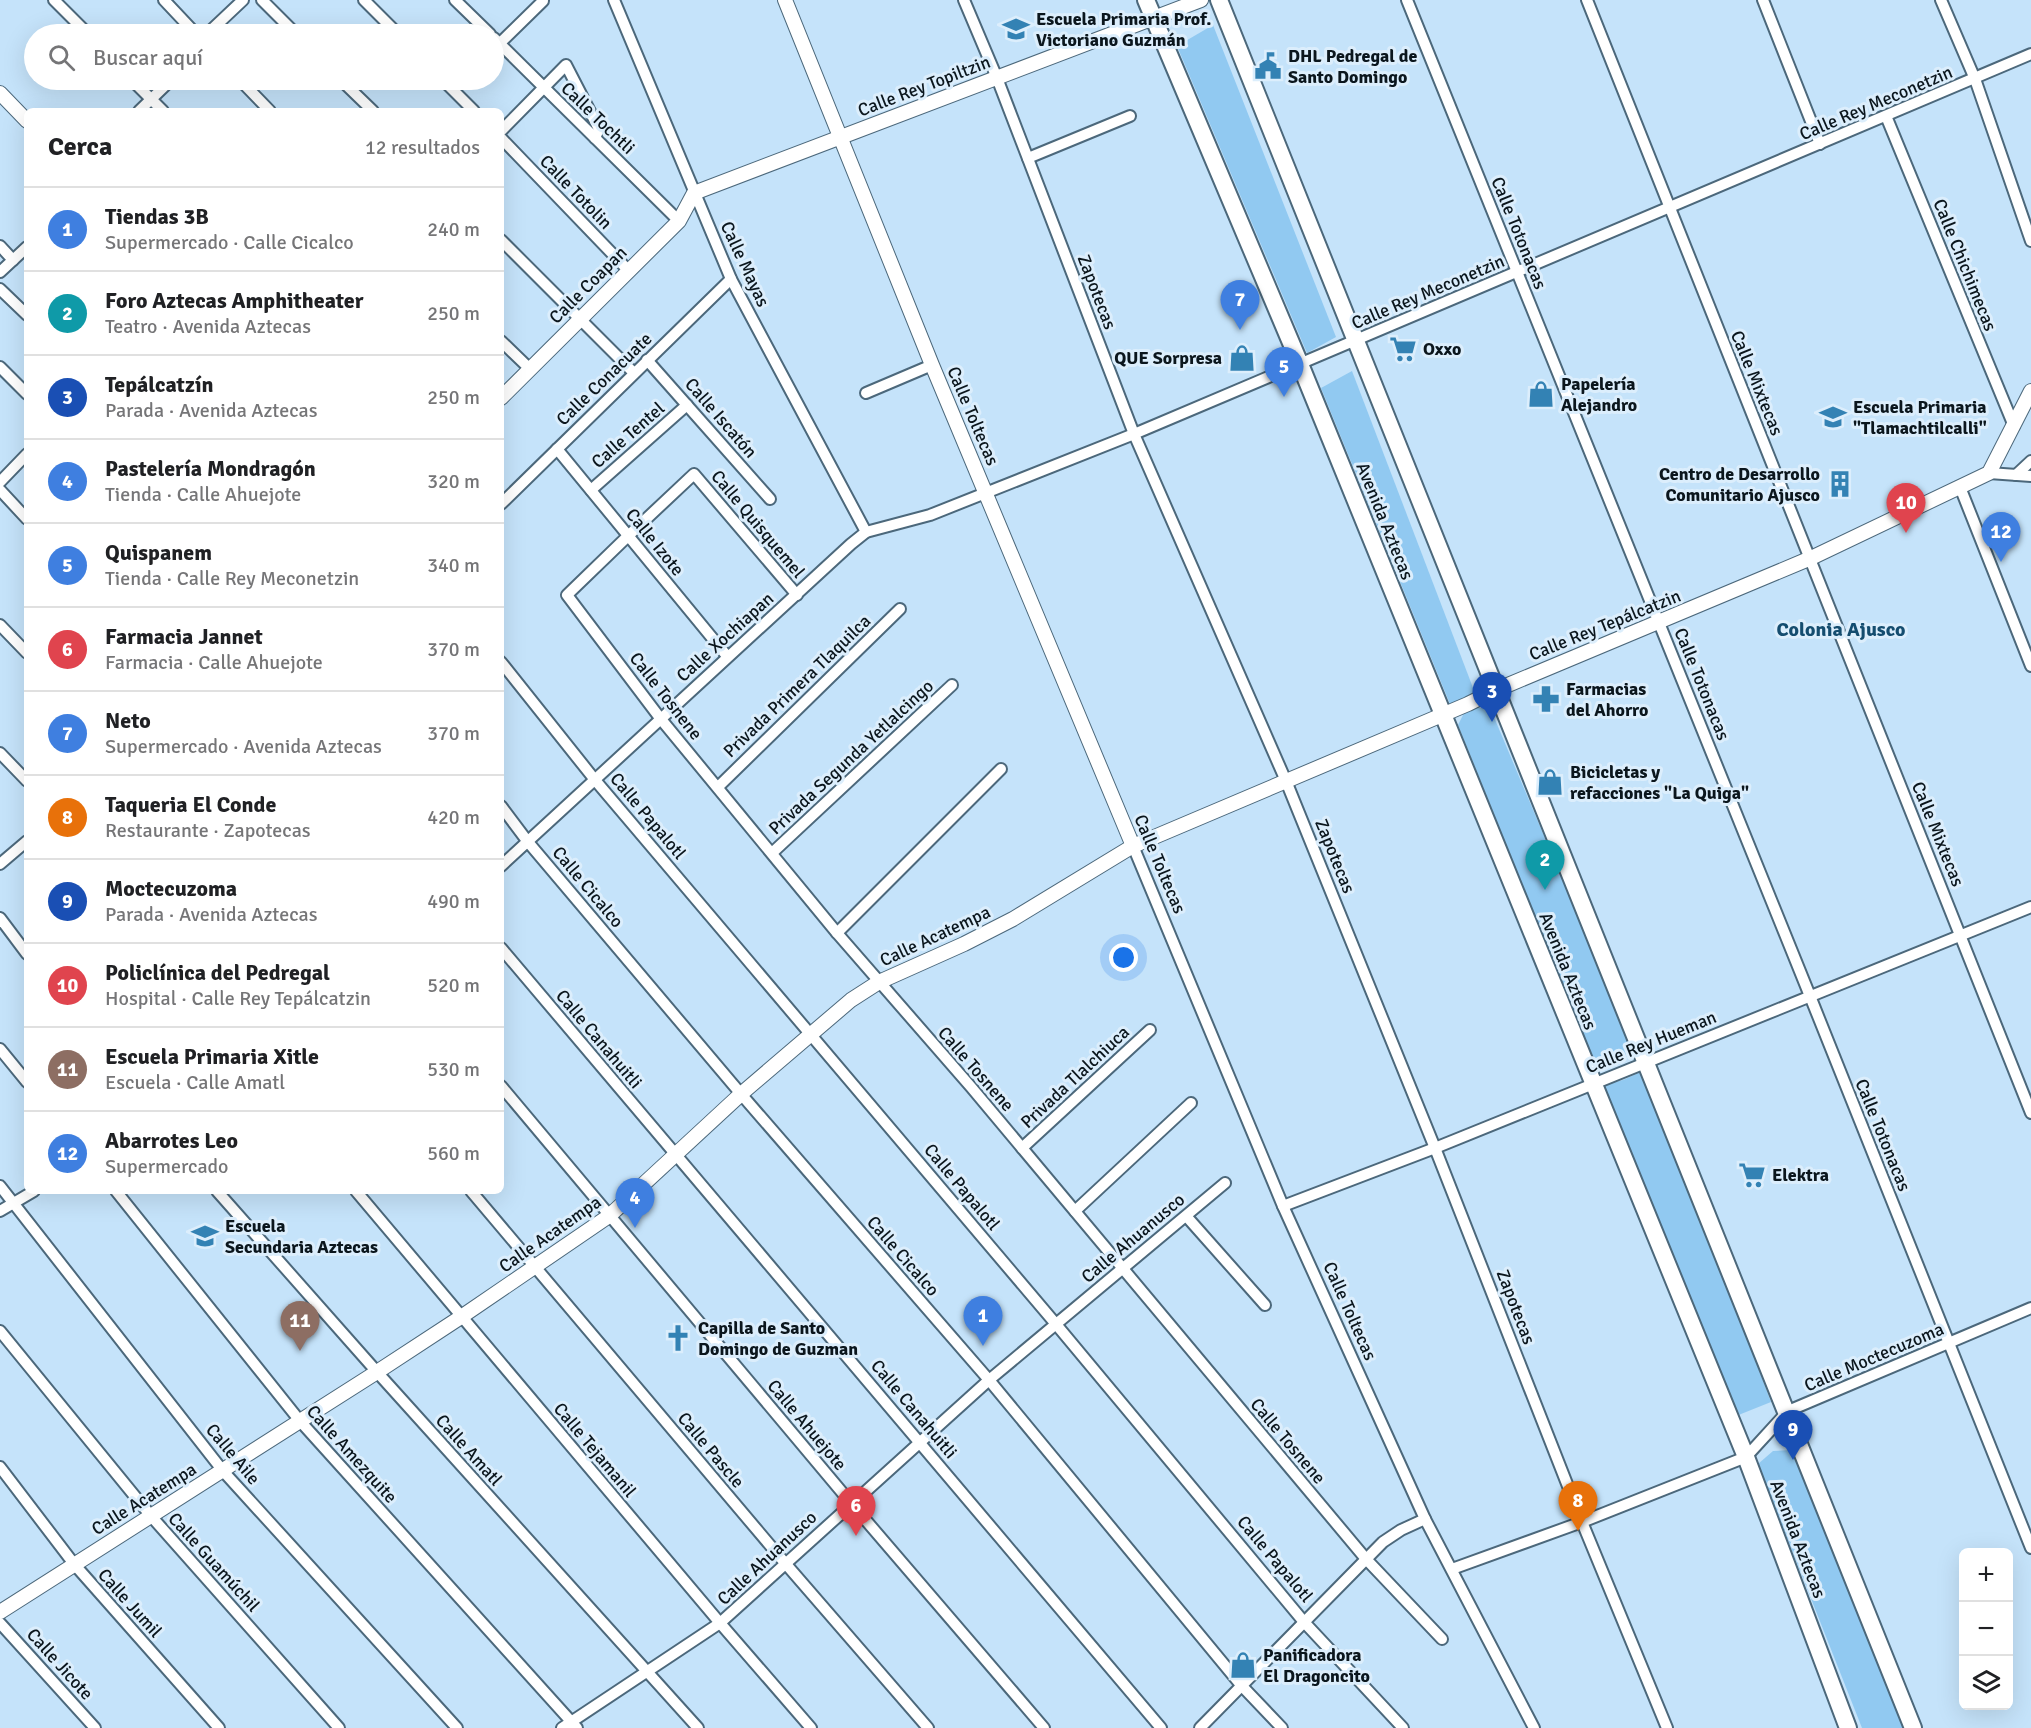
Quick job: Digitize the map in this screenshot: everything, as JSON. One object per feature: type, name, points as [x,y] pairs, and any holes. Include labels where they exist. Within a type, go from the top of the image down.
[{"type":"main road","name":"Avenida Aztecas","points":[[1146,0],[1300,364],[1746,1457],[1848,1728]]},
{"type":"main road","name":"Avenida Aztecas","points":[[1219,0],[1648,1062],[1913,1728]]},
{"type":"street","points":[[54,0],[78,24]]},
{"type":"street","points":[[164,0],[187,24]]},
{"type":"street","points":[[218,24],[243,0]]},
{"type":"street","points":[[262,0],[286,24]]},
{"type":"street","points":[[364,0],[388,24]]},
{"type":"street","points":[[455,0],[480,24]]},
{"type":"street","name":"Calle Mayas","points":[[615,0],[731,279],[866,532]]},
{"type":"street","name":"Calle Toltecas","points":[[785,0],[932,365],[1283,1206],[1425,1519],[1534,1728]]},
{"type":"street","name":"Zapotecas","points":[[964,0],[997,78],[1134,434],[1286,781],[1436,1148],[1582,1522],[1667,1728]]},
{"type":"street","name":"Calle Rey Topiltzin","points":[[694,193],[1202,0]]},
{"type":"street","name":"Calle Totonacas","points":[[1407,0],[2031,1548]]},
{"type":"street","name":"Calle Mixtecas","points":[[1587,0],[1668,208],[1811,558],[2031,1113]]},
{"type":"street","points":[[1763,0],[1820,144]]},
{"type":"street","points":[[1941,0],[1975,79],[2031,241]]},
{"type":"street","points":[[504,34],[543,1]]},
{"type":"street","name":"Calle Tochtli","points":[[504,49],[679,221]]},
{"type":"street","name":"Calle Rey Meconetzin","points":[[866,532],[930,515],[1134,434],[2031,54]]},
{"type":"street","points":[[504,128],[566,65],[599,129],[595,138]]},
{"type":"street","points":[[142,90],[160,108]]},
{"type":"street","points":[[143,108],[160,90]]},
{"type":"street","points":[[250,90],[267,108]]},
{"type":"street","points":[[351,90],[370,108]]},
{"type":"street","points":[[453,90],[471,108]]},
{"type":"street","points":[[0,93],[24,118]]},
{"type":"street","points":[[1028,158],[1130,116]]},
{"type":"street","name":"Calle Chichimecas","points":[[1886,116],[2014,426]]},
{"type":"street","name":"Calle Totolin","points":[[504,141],[628,270]]},
{"type":"street","name":"Calle Coapan","points":[[504,395],[679,221],[694,193]]},
{"type":"street","points":[[504,243],[634,373]]},
{"type":"street","points":[[0,246],[13,260]]},
{"type":"street","points":[[0,272],[24,250]]},
{"type":"street","name":"Calle Conacuate","points":[[504,501],[731,279]]},
{"type":"street","points":[[0,288],[24,312]]},
{"type":"street","points":[[504,344],[530,369]]},
{"type":"street","name":"Calle Iscatón","points":[[647,360],[770,499]]},
{"type":"street","points":[[866,393],[932,365]]},
{"type":"street","points":[[0,367],[24,391]]},
{"type":"street","points":[[2031,391],[1989,473],[2031,476]]},
{"type":"street","name":"Calle Tentel","points":[[591,490],[687,405]]},
{"type":"street","name":"Calle Izote","points":[[557,449],[727,656]]},
{"type":"street","points":[[0,482],[24,457]]},
{"type":"street","points":[[2016,475],[2031,461]]},
{"type":"street","name":"Calle Rey Tepálcatzin","points":[[1133,846],[1811,558],[1989,473]]},
{"type":"street","name":"Calle Quisquemel","points":[[628,536],[694,474],[797,595]]},
{"type":"street","points":[[1960,487],[2031,666]]},
{"type":"street","points":[[0,490],[24,516]]},
{"type":"street","name":"Calle Xochiapan","points":[[504,863],[727,656],[866,532]]},
{"type":"street","name":"Calle Tosnene","points":[[628,536],[567,595],[660,718],[837,933],[1022,1148],[1366,1559],[1442,1639]]},
{"type":"street","name":"Privada Primera Tlaquilca","points":[[718,787],[900,609]]},
{"type":"street","points":[[0,625],[24,650]]},
{"type":"street","name":"Calle Papalotl","points":[[504,666],[595,780],[1055,1323],[1304,1622],[1403,1728]]},
{"type":"street","name":"Privada Segunda Yetlalcingo","points":[[772,853],[952,685]]},
{"type":"street","points":[[0,753],[24,778]]},
{"type":"street","points":[[837,933],[1001,769]]},
{"type":"street","name":"Calle Cicalco","points":[[504,810],[528,842],[741,1094],[989,1380],[1241,1685],[1282,1728]]},
{"type":"street","points":[[0,864],[24,844]]},
{"type":"street","name":"Calle Acatempa","points":[[0,1612],[377,1372],[609,1216],[741,1094],[851,1000],[879,982],[1027,912],[1133,846]]},
{"type":"street","name":"Calle Rey Hueman","points":[[1283,1206],[1436,1148],[2031,907]]},
{"type":"street","points":[[0,918],[24,950]]},
{"type":"street","name":"Calle Canahuitli","points":[[504,952],[1161,1728]]},
{"type":"street","name":"Privada Tlalchiuca","points":[[1022,1148],[1150,1030]]},
{"type":"street","points":[[0,1049],[24,1078]]},
{"type":"street","name":"Calle Ahuejote","points":[[504,1090],[851,1503],[1044,1728]]},
{"type":"street","points":[[1075,1211],[1191,1103]]},
{"type":"street","name":"Calle Ahuanusco","points":[[570,1726],[720,1623],[989,1380],[1225,1183]]},
{"type":"street","name":"Calle Aile","points":[[0,1186],[223,1471],[457,1728]]},
{"type":"street","points":[[0,1211],[29,1194]]},
{"type":"street","name":"Calle Amezquite","points":[[118,1194],[300,1421],[570,1726]]},
{"type":"street","name":"Calle Amatl","points":[[221,1194],[377,1372],[698,1728]]},
{"type":"street","name":"Calle Tejamanil","points":[[358,1194],[811,1728]]},
{"type":"street","name":"Calle Pascle","points":[[474,1194],[785,1563],[928,1728]]},
{"type":"street","points":[[1187,1216],[1265,1305]]},
{"type":"street","name":"Calle Moctecuzoma","points":[[1746,1457],[1788,1411],[2031,1308]]},
{"type":"street","name":"Calle Guamúchil","points":[[0,1331],[151,1516],[339,1728]]},
{"type":"street","points":[[1452,1569],[1582,1522],[1746,1457]]},
{"type":"street","name":"Calle Jumil","points":[[0,1467],[74,1564],[219,1728]]},
{"type":"street","points":[[1200,1728],[1383,1542],[1401,1530],[1425,1519]]},
{"type":"street","name":"Calle Jicote","points":[[0,1623],[95,1728]]},
{"type":"shaded area","points":[[1213,25],[1336,337],[1307,353],[1177,46]]},
{"type":"shaded area","points":[[1352,371],[1475,693],[1452,709],[1321,388]]},
{"type":"shaded area","points":[[1468,705],[1491,710],[1635,1052],[1617,1057],[1596,1068],[1458,725]]},
{"type":"shaded area","points":[[1645,1070],[1771,1402],[1736,1416],[1603,1085],[1623,1080]]},
{"type":"shaded area","points":[[1793,1450],[1904,1728],[1862,1728],[1758,1464],[1773,1451]]},
{"type":"place","name":"Escuela Primaria Prof. Victoriano Guzmán","points":[[1016,29]]},
{"type":"place","name":"DHL Pedregal de Santo Domingo","points":[[1268,66]]},
{"type":"place","name":"Neto","points":[[1240,330]]},
{"type":"place","name":"Oxxo","points":[[1403,349]]},
{"type":"place","name":"QUE Sorpresa","points":[[1242,358]]},
{"type":"place","name":"Papelería Alejandro","points":[[1541,394]]},
{"type":"place","name":"Quispanem","points":[[1284,397]]},
{"type":"place","name":"Escuela Primaria \"Tlamachtilcalli\"","points":[[1833,417]]},
{"type":"place","name":"Centro de Desarrollo Comunitario Ajusco","points":[[1840,484]]},
{"type":"place","name":"Policlínica del Pedregal","points":[[1906,533]]},
{"type":"place","name":"Abarrotes Leo","points":[[2001,562]]},
{"type":"place","name":"Farmacias del Ahorro","points":[[1546,699]]},
{"type":"place","name":"Tepálcatzín","points":[[1492,722]]},
{"type":"place","name":"Bicicletas y refacciones \"La Quiga\"","points":[[1550,782]]},
{"type":"place","name":"Foro Aztecas Amphitheater","points":[[1545,890]]},
{"type":"place","name":"Elektra","points":[[1752,1175]]},
{"type":"place","name":"Pastelería Mondragón","points":[[635,1228]]},
{"type":"place","name":"Escuela Secundaria Aztecas","points":[[205,1236]]},
{"type":"place","name":"Capilla de Santo Domingo de Guzman","points":[[678,1338]]},
{"type":"place","name":"Tiendas 3B","points":[[983,1346]]},
{"type":"place","name":"Escuela Primaria Xitle","points":[[300,1351]]},
{"type":"place","name":"Moctecuzoma","points":[[1793,1460]]},
{"type":"place","name":"Taqueria El Conde","points":[[1578,1531]]},
{"type":"place","name":"Farmacia Jannet","points":[[856,1536]]},
{"type":"place","name":"Panificadora El Dragoncito","points":[[1243,1665]]},
{"type":"district","name":"Colonia Ajusco","points":[[1841,629]]}]
